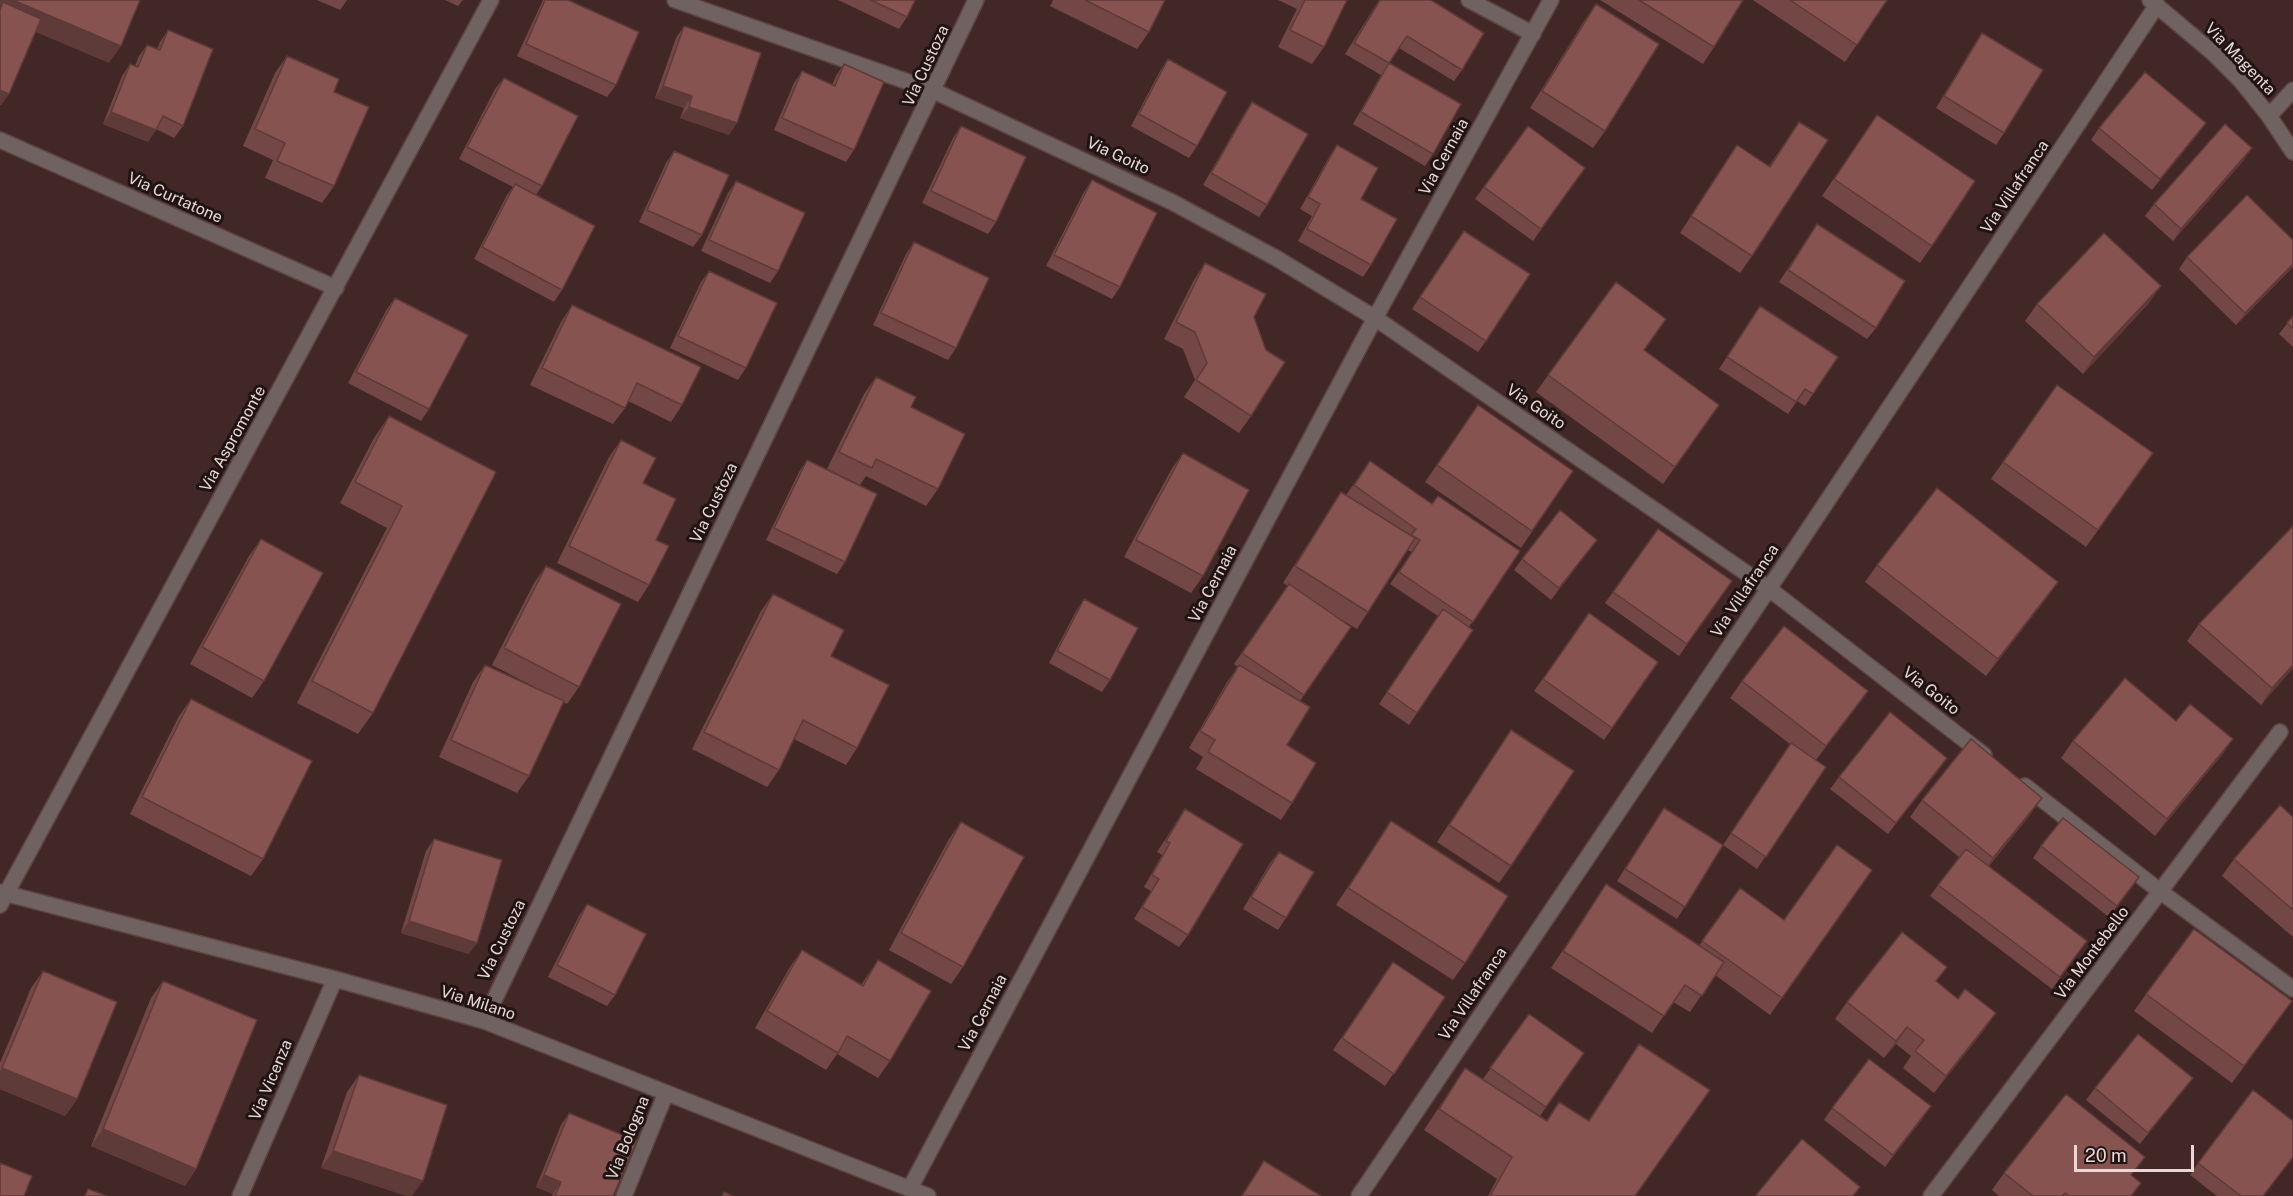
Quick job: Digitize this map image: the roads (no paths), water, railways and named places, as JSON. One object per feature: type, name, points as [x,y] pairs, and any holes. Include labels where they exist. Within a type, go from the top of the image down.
[{"type":"street","name":"Via Aspromonte","points":[[2,897],[491,0]]},
{"type":"street","name":"Via Goito","points":[[675,0],[934,92],[1172,202],[1276,258],[1375,318],[1768,588],[1993,762]]},
{"type":"street","name":"Via Custoza","points":[[484,1021],[934,92],[976,0]]},
{"type":"street","points":[[1469,0],[1533,34]]},
{"type":"street","name":"Via Cernaia","points":[[910,1188],[1375,318],[1551,0]]},
{"type":"street","name":"Via Magenta","points":[[2154,2],[2212,52],[2241,81],[2269,116],[2293,152]]},
{"type":"street","name":"Via Villafranca","points":[[1359,1196],[1768,588],[2154,2]]},
{"type":"street","points":[[2269,116],[2293,90]]},
{"type":"street","name":"Via Curtatone","points":[[0,140],[336,288]]},
{"type":"street","name":"Via Montebello","points":[[1931,1196],[2280,732]]},
{"type":"street","points":[[2012,776],[2161,892],[2293,989]]},
{"type":"street","name":"Via Milano","points":[[2,897],[334,979],[484,1021],[928,1196]]},
{"type":"street","name":"Via Vicenza","points":[[240,1196],[334,979]]},
{"type":"street","name":"Via Bologna","points":[[624,1196],[666,1093]]}]
